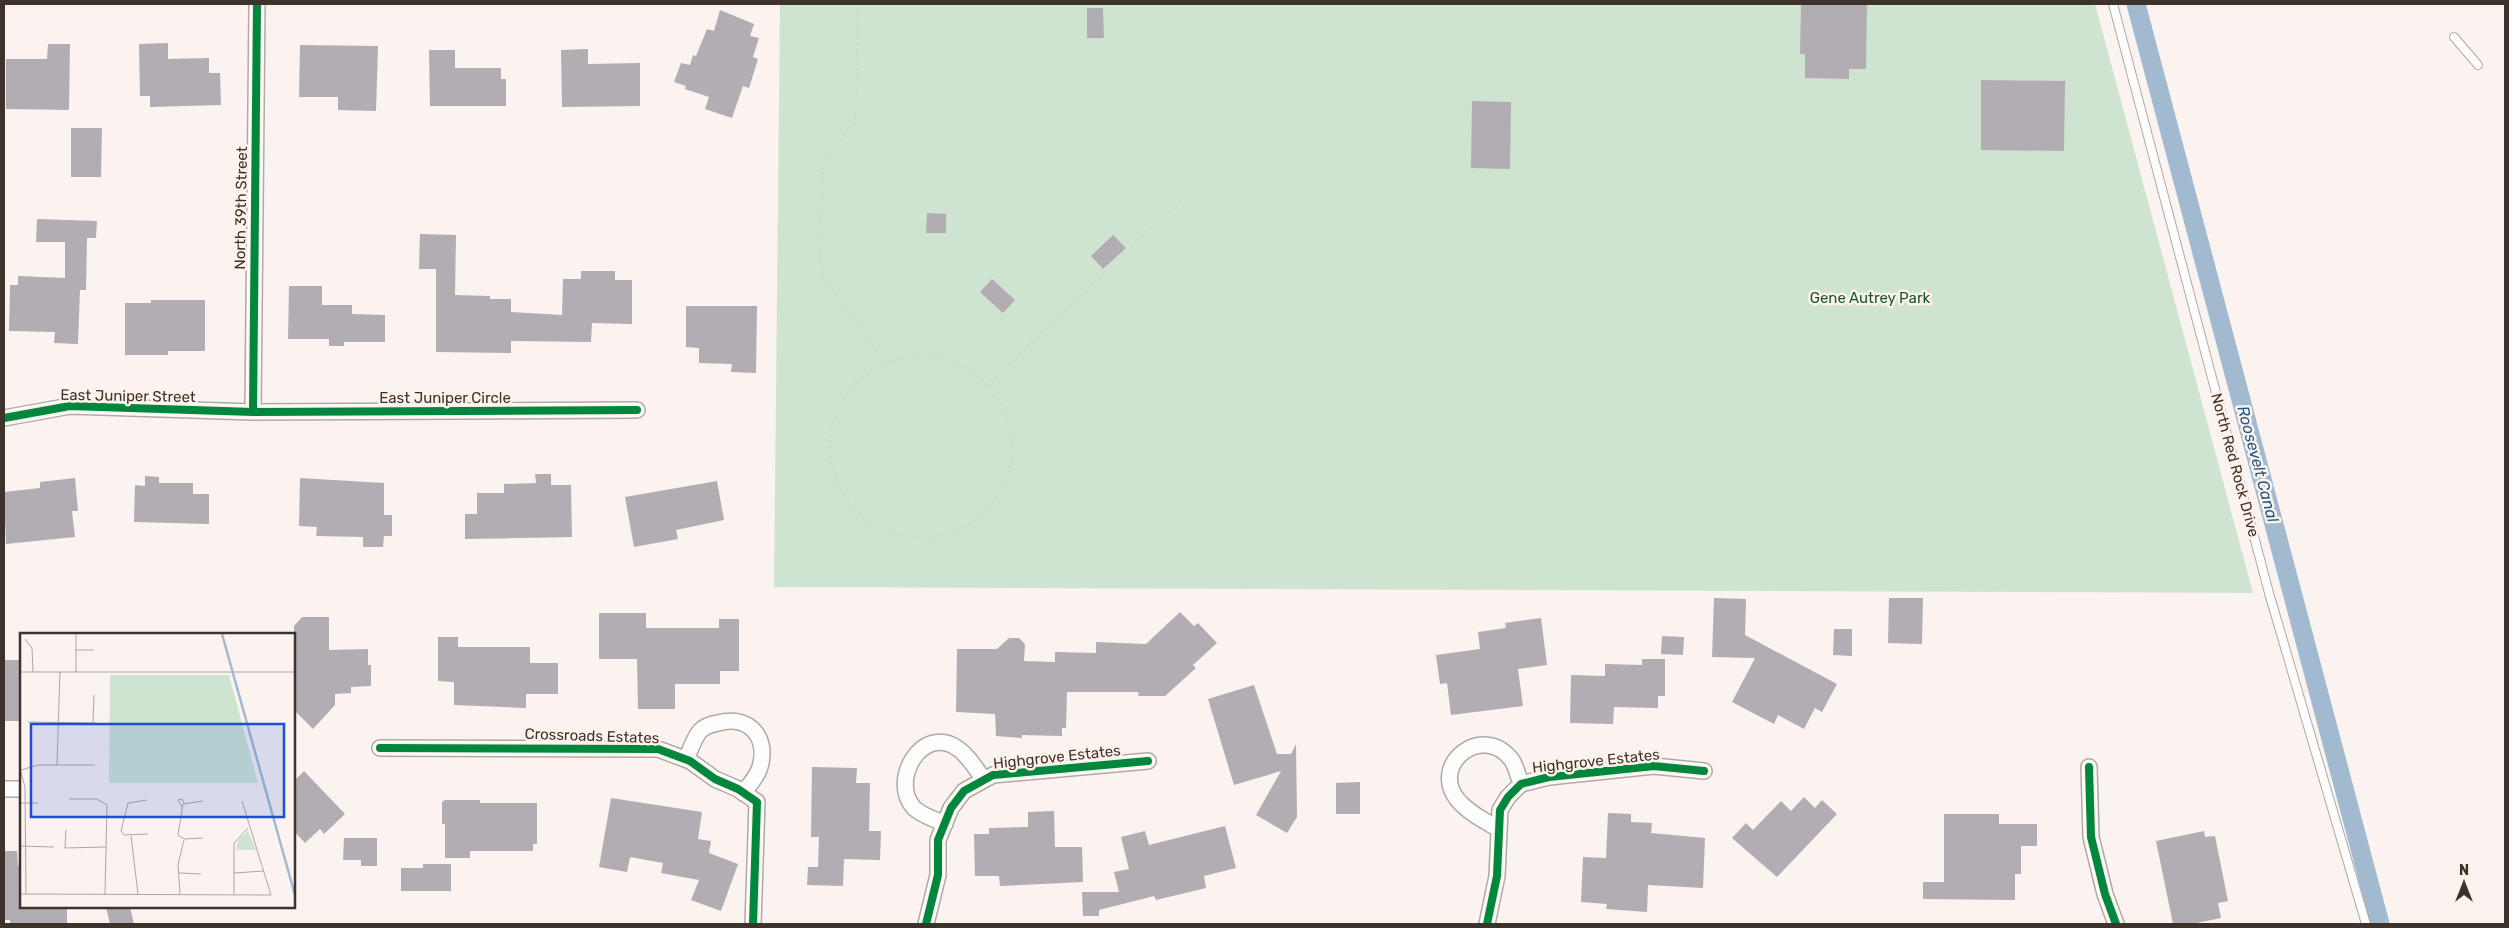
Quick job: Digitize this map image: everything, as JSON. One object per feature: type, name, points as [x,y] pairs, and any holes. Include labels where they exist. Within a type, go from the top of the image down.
[{"type":"street","name":"North 39th Street","points":[[253,412],[257,4]]},
{"type":"street","name":"East Juniper Street","points":[[4,418],[70,406],[253,412]]},
{"type":"street","name":"East Juniper Circle","points":[[253,412],[638,410]]},
{"type":"street","points":[[686,759],[700,731],[711,724],[738,720],[751,726],[759,738],[761,756],[759,769],[753,781],[743,793]]},
{"type":"street","name":"Highgrove Estates","points":[[944,824],[914,808],[908,797],[906,770],[912,758],[926,746],[943,742],[956,747],[984,780]]},
{"type":"street","name":"Highgrove Estates","points":[[1498,829],[1458,800],[1450,786],[1450,772],[1456,759],[1469,747],[1487,744],[1500,748],[1512,760],[1521,784]]},
{"type":"street","name":"Crossroads Estates","points":[[380,748],[658,749],[686,759],[715,779],[757,802],[753,924]]},
{"type":"street","name":"Highgrove Estates","points":[[926,924],[938,875],[938,840],[951,808],[964,792],[993,775],[1148,761]]},
{"type":"street","name":"Highgrove Estates","points":[[1487,924],[1497,876],[1500,810],[1508,797],[1521,784],[1542,778],[1654,766],[1704,771]]},
{"type":"street","points":[[2089,767],[2092,837],[2105,894],[2116,924]]},
{"type":"street","points":[[4,789],[20,789]]},
{"type":"lane","name":"North Red Rock Drive","points":[[2113,4],[2269,593],[2366,924]]},
{"type":"lane","points":[[2454,37],[2478,64]]},
{"type":"path","points":[[856,4],[858,16],[856,117],[822,165],[820,266],[824,277],[886,364]]},
{"type":"path","points":[[988,386],[1189,192]]},
{"type":"path","points":[[908,358],[940,359],[971,372],[988,386],[1005,411],[1011,430],[1011,461],[1002,490],[990,507],[967,526],[938,536],[908,537],[878,527],[862,516],[842,492],[832,464],[832,433],[842,404],[860,380],[886,364],[908,358]]},
{"type":"green space","name":"Gene Autrey Park","points":[[780,4],[2095,4],[2253,593],[774,587]]},
{"type":"building","points":[[1801,4],[1867,4],[1866,69],[1849,69],[1849,79],[1805,78],[1805,54],[1800,54]]},
{"type":"building","points":[[1087,8],[1103,8],[1104,38],[1087,38]]},
{"type":"building","points":[[720,10],[754,24],[750,36],[759,38],[753,57],[758,59],[749,88],[743,86],[732,118],[705,109],[709,97],[685,89],[686,86],[674,82],[681,63],[690,65],[693,55],[696,56],[707,29],[714,31]]},
{"type":"building","points":[[168,43],[168,59],[209,58],[209,73],[220,73],[221,105],[150,107],[150,96],[140,96],[139,44]]},
{"type":"building","points":[[48,44],[70,44],[69,110],[6,109],[6,59],[47,59]]},
{"type":"building","points":[[300,45],[378,46],[376,111],[338,110],[338,97],[299,97]]},
{"type":"building","points":[[588,49],[588,64],[640,63],[640,106],[562,107],[561,50]]},
{"type":"building","points":[[429,50],[455,50],[455,68],[501,68],[501,79],[506,79],[506,106],[430,106]]},
{"type":"building","points":[[1981,80],[2065,81],[2064,151],[1981,150]]},
{"type":"building","points":[[1472,101],[1511,102],[1510,169],[1471,168]]},
{"type":"building","points":[[71,128],[102,128],[101,177],[71,177]]},
{"type":"building","points":[[927,213],[946,214],[946,233],[926,233]]},
{"type":"building","points":[[37,219],[97,221],[96,238],[87,238],[86,290],[80,290],[78,344],[54,343],[55,332],[9,331],[10,285],[18,285],[18,276],[65,278],[65,242],[36,242]]},
{"type":"building","points":[[420,234],[456,235],[455,295],[511,299],[511,312],[562,315],[563,279],[581,279],[581,271],[615,271],[615,280],[632,280],[632,324],[592,323],[591,342],[511,341],[511,353],[436,352],[436,269],[419,269]]},
{"type":"building","points":[[1113,235],[1126,248],[1103,269],[1091,256]]},
{"type":"building","points":[[992,279],[1015,300],[1003,313],[980,292]]},
{"type":"building","points":[[289,286],[322,286],[322,305],[352,305],[352,314],[385,315],[385,342],[344,342],[344,346],[329,346],[329,339],[288,339]]},
{"type":"building","points":[[151,300],[205,300],[205,351],[168,351],[168,355],[125,355],[125,303],[151,303]]},
{"type":"building","points":[[686,306],[757,306],[756,373],[731,372],[732,364],[699,363],[699,348],[686,347]]},
{"type":"building","points":[[535,474],[551,474],[551,485],[571,485],[572,537],[465,539],[465,514],[477,514],[477,493],[504,493],[504,484],[536,483]]},
{"type":"building","points":[[145,476],[159,477],[159,483],[193,483],[193,494],[209,494],[209,524],[134,522],[135,485],[145,486]]},
{"type":"building","points":[[75,478],[78,511],[72,511],[75,537],[6,544],[4,492],[40,488],[40,482]]},
{"type":"building","points":[[300,478],[384,483],[384,515],[392,515],[392,536],[384,536],[383,547],[363,547],[363,537],[316,536],[317,527],[299,526]]},
{"type":"building","points":[[717,481],[724,520],[676,530],[678,539],[634,547],[625,497]]},
{"type":"building","points":[[1714,598],[1746,599],[1745,635],[1837,684],[1822,712],[1815,708],[1804,729],[1778,715],[1774,724],[1732,702],[1755,658],[1712,657]]},
{"type":"building","points":[[1889,598],[1923,598],[1922,644],[1888,643]]},
{"type":"building","points":[[1180,612],[1194,626],[1198,623],[1217,643],[1193,665],[1196,668],[1165,696],[1138,696],[1139,692],[1067,692],[1066,728],[1062,728],[1062,736],[1022,735],[1022,738],[996,736],[995,714],[956,712],[957,649],[997,649],[1009,638],[1019,638],[1025,644],[1024,661],[1055,662],[1055,652],[1096,653],[1096,642],[1146,644]]},
{"type":"building","points":[[599,613],[646,613],[646,628],[719,628],[719,619],[739,619],[739,671],[720,671],[720,684],[675,684],[675,709],[638,709],[637,659],[599,659]]},
{"type":"building","points":[[302,617],[329,617],[329,650],[368,649],[368,665],[371,665],[371,686],[351,687],[351,693],[335,694],[335,705],[313,729],[295,711],[294,626]]},
{"type":"building","points":[[1541,618],[1547,665],[1518,669],[1523,706],[1451,715],[1447,683],[1440,684],[1436,655],[1480,649],[1478,632],[1506,628],[1505,623]]},
{"type":"building","points":[[1834,629],[1852,629],[1852,656],[1833,655]]},
{"type":"building","points":[[1662,636],[1684,637],[1683,655],[1661,654]]},
{"type":"building","points":[[438,637],[458,637],[458,647],[530,647],[530,663],[558,663],[558,694],[526,694],[526,708],[454,705],[454,682],[438,681]]},
{"type":"building","points":[[1642,659],[1665,659],[1665,696],[1658,696],[1658,708],[1614,707],[1613,724],[1570,723],[1571,675],[1605,676],[1605,664],[1642,665]]},
{"type":"building","points":[[4,660],[20,660],[20,721],[4,721]]},
{"type":"building","points":[[1254,685],[1277,754],[1291,754],[1296,744],[1297,817],[1287,833],[1256,815],[1281,771],[1234,785],[1208,699]]},
{"type":"building","points":[[812,767],[857,768],[856,783],[870,783],[869,831],[881,831],[880,860],[844,859],[843,886],[807,885],[808,867],[818,867],[819,837],[811,837]]},
{"type":"building","points":[[304,771],[345,814],[324,834],[320,829],[305,843],[295,832],[295,780]]},
{"type":"building","points":[[1360,782],[1360,814],[1336,814],[1336,783]]},
{"type":"building","points":[[1804,797],[1815,808],[1822,800],[1837,814],[1777,877],[1732,838],[1746,823],[1753,830],[1781,801],[1791,811]]},
{"type":"building","points":[[611,798],[702,812],[698,839],[711,841],[709,853],[738,864],[721,911],[691,900],[699,880],[661,873],[663,863],[630,857],[627,872],[599,867]]},
{"type":"building","points":[[445,800],[480,800],[480,803],[537,803],[537,844],[533,844],[533,851],[470,851],[470,858],[445,858],[445,824],[442,824],[442,802]]},
{"type":"building","points":[[1054,811],[1055,847],[1082,847],[1083,882],[1000,886],[999,876],[975,876],[974,834],[989,834],[989,828],[1028,827],[1028,812]]},
{"type":"building","points":[[1608,813],[1631,814],[1631,822],[1652,823],[1651,833],[1705,838],[1703,888],[1648,885],[1647,912],[1606,909],[1607,904],[1581,902],[1583,857],[1606,858]]},
{"type":"building","points":[[1944,814],[1999,814],[1999,824],[2037,824],[2037,846],[2021,846],[2021,874],[2015,874],[2015,900],[1923,899],[1923,882],[1944,882]]},
{"type":"building","points":[[1225,826],[1236,868],[1204,876],[1206,888],[1156,900],[1154,896],[1099,910],[1099,916],[1083,916],[1082,892],[1119,892],[1114,872],[1129,869],[1121,837],[1145,831],[1149,845]]},
{"type":"building","points":[[2204,831],[2205,837],[2215,836],[2228,901],[2218,903],[2221,918],[2192,924],[2173,924],[2156,841]]},
{"type":"building","points":[[344,838],[377,838],[377,866],[361,866],[361,860],[343,860]]},
{"type":"building","points":[[4,851],[17,851],[18,866],[20,866],[20,908],[67,908],[67,924],[10,924],[10,920],[4,920]]},
{"type":"building","points":[[423,864],[451,864],[451,891],[401,891],[401,868],[423,868]]},
{"type":"building","points":[[106,908],[130,908],[134,924],[110,924]]},
{"type":"waterway","name":"Roosevelt Canal","points":[[2136,4],[2380,924]]},
{"type":"cycle path","points":[[253,412],[257,4]]},
{"type":"cycle path","points":[[4,418],[70,406],[253,412],[637,410]]},
{"type":"cycle path","points":[[380,748],[658,749],[690,761],[715,779],[738,789],[757,802],[753,924]]},
{"type":"cycle path","points":[[926,924],[938,875],[938,840],[951,808],[964,791],[993,775],[1148,761]]},
{"type":"cycle path","points":[[1487,924],[1497,876],[1500,810],[1508,797],[1521,784],[1549,777],[1654,766],[1704,771]]},
{"type":"cycle path","points":[[2089,767],[2091,837],[2105,894],[2116,924]]}]
